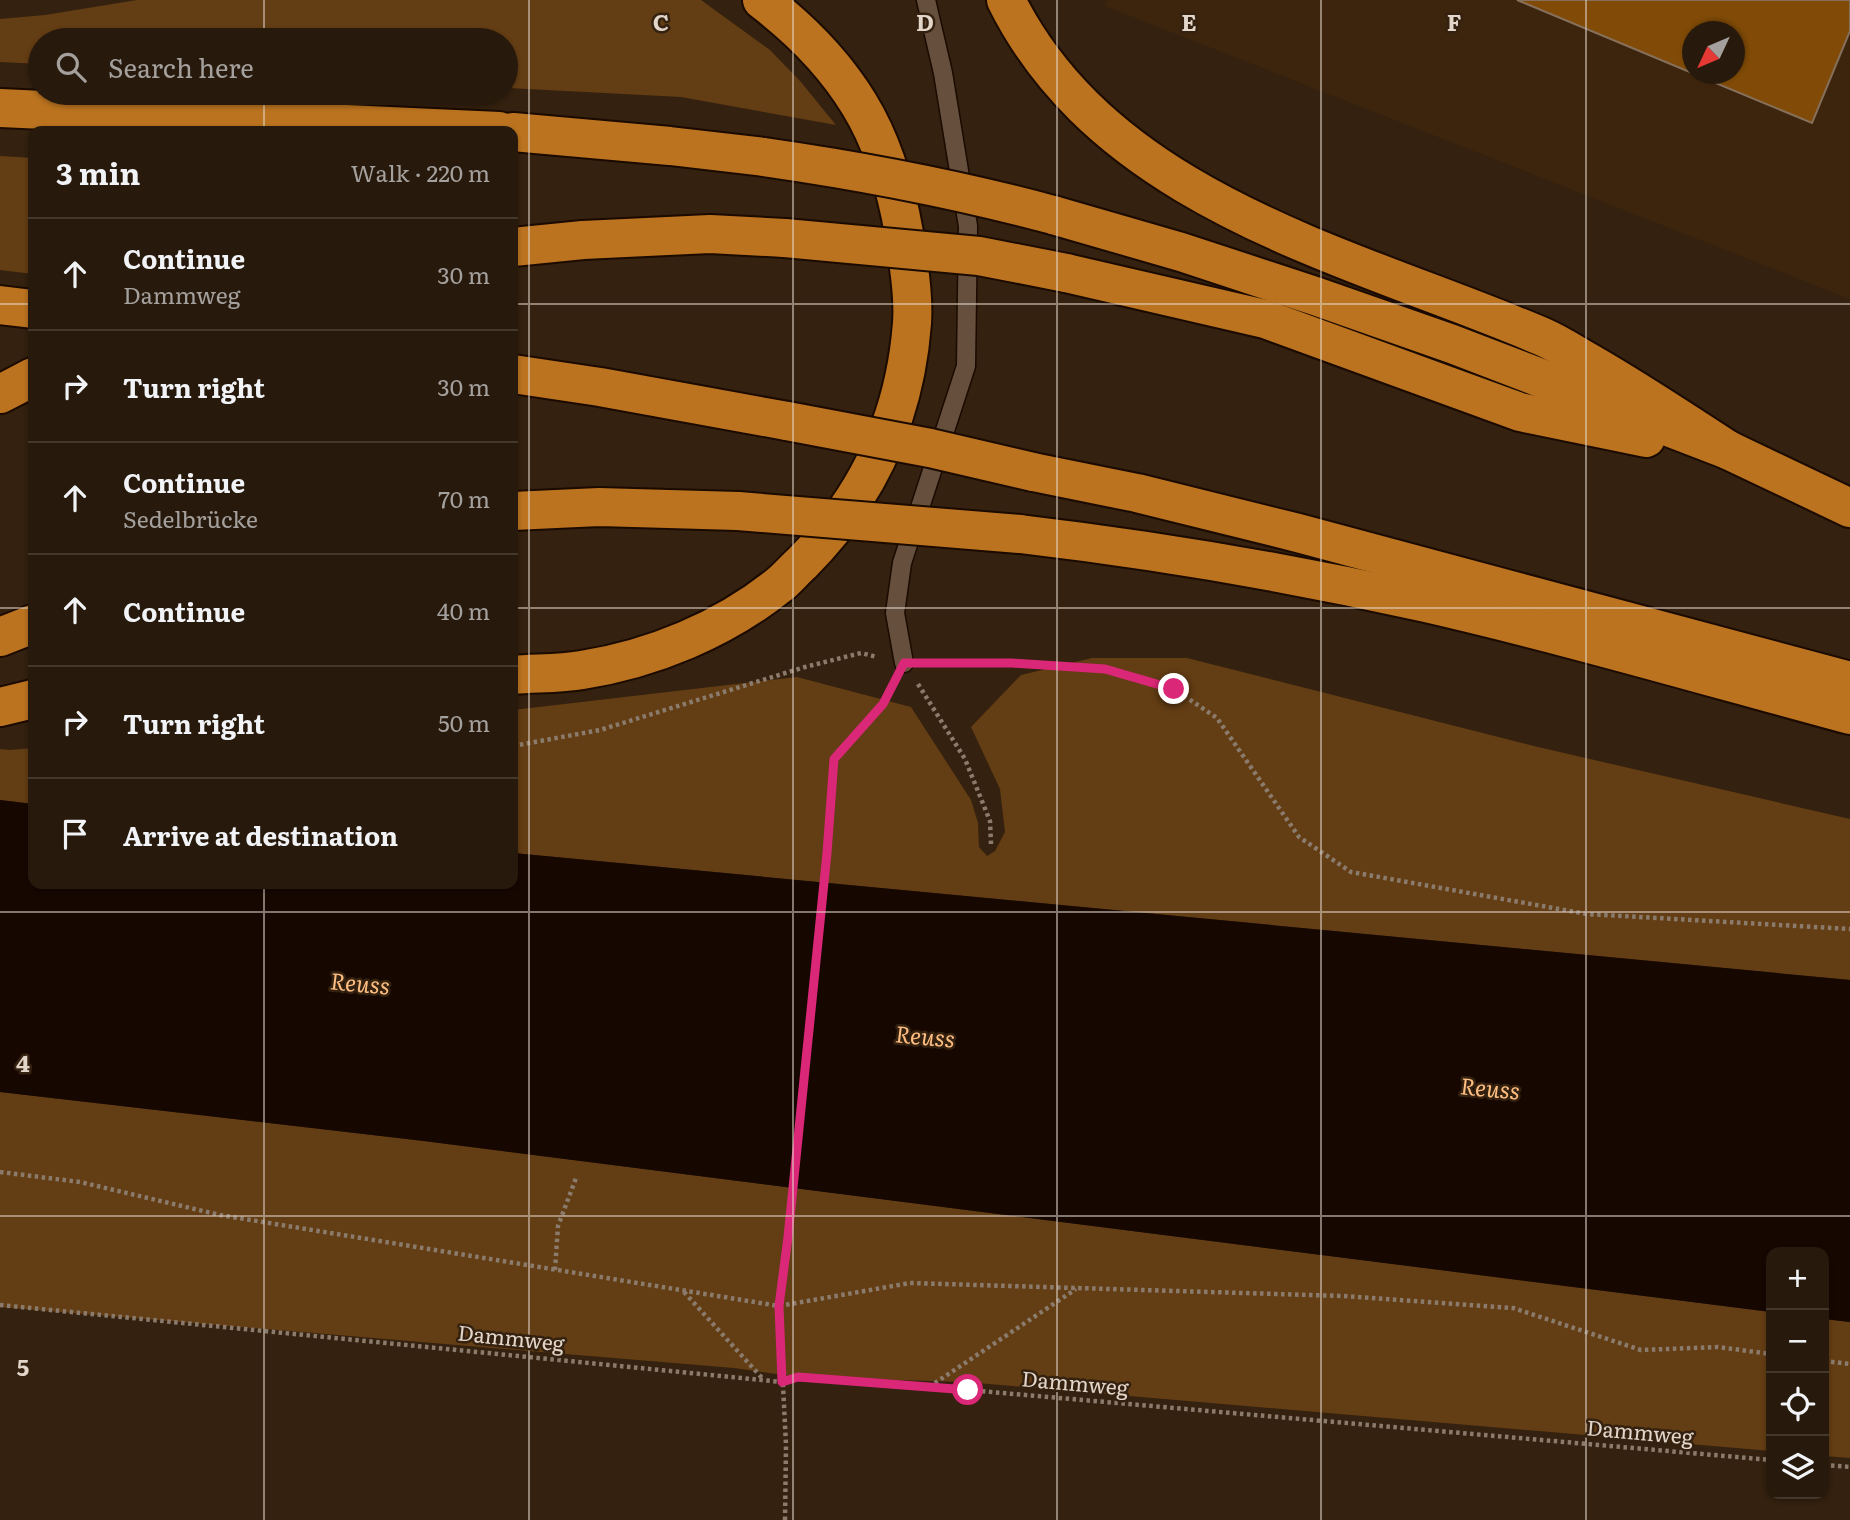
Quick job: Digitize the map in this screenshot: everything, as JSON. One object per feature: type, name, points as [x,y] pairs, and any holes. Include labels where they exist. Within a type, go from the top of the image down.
[{"type":"highway","points":[[518,675],[581,670],[643,656],[684,642],[732,618],[780,584],[821,543],[854,500],[879,457],[894,418],[905,379],[912,321],[908,260],[891,174],[859,105],[833,66],[803,35],[762,0]]},
{"type":"highway","points":[[1006,0],[1041,58],[1076,97],[1130,148],[1170,174],[1300,243],[1546,338],[1634,388],[1728,450]]},
{"type":"highway","points":[[0,108],[391,126]]},
{"type":"highway","points":[[518,132],[764,157],[904,180],[1053,215],[1181,252],[1452,344],[1728,450],[1850,508]]},
{"type":"highway","points":[[518,246],[583,240],[710,234],[785,238],[979,256],[1066,273],[1265,319],[1520,412],[1629,435],[1728,450]]},
{"type":"highway","points":[[0,305],[28,308]]},
{"type":"highway","points":[[518,375],[600,387],[930,448],[1137,493],[1298,533],[1850,681]]},
{"type":"highway","points":[[0,394],[28,380]]},
{"type":"highway","points":[[518,511],[599,508],[738,511],[1078,541],[1266,570],[1426,603],[1571,639],[1850,715]]},
{"type":"highway","points":[[0,637],[28,626]]},
{"type":"highway","points":[[0,707],[28,700]]},
{"type":"lane","points":[[904,663],[895,613],[902,563],[967,366],[968,226],[943,74],[926,0]]},
{"type":"lane","points":[[0,311],[28,309]]},
{"type":"path","points":[[518,745],[600,730],[805,667],[861,653],[904,663],[1012,663],[1105,669],[1174,689],[1217,718],[1299,837],[1351,872],[1587,914],[1850,929]]},
{"type":"path","points":[[904,663],[965,759],[990,821],[991,844]]},
{"type":"path","points":[[785,1520],[786,1445],[779,1306],[827,853],[834,759],[883,704],[904,663]]},
{"type":"path","points":[[0,1172],[80,1182],[220,1215],[779,1306],[910,1283],[1343,1296],[1513,1308],[1642,1350],[1718,1347],[1766,1353]]},
{"type":"path","points":[[555,1270],[558,1226],[576,1178]]},
{"type":"path","points":[[928,1387],[1076,1289]]},
{"type":"path","points":[[683,1290],[764,1379]]},
{"type":"path","name":"Dammweg","points":[[0,1305],[782,1382],[798,1377],[928,1387],[1766,1460]]},
{"type":"path","points":[[1829,1362],[1850,1364]]},
{"type":"path","points":[[1829,1465],[1850,1467]]},
{"type":"shaded area","points":[[137,0],[701,0],[770,50],[836,125],[681,97],[518,89],[518,28],[28,28],[28,63],[0,62],[0,19],[45,15]]},
{"type":"shaded area","points":[[1107,0],[1850,0],[1850,299],[1105,6]]},
{"type":"shaded area","points":[[0,156],[28,158],[28,273],[0,270]]},
{"type":"shaded area","points":[[1092,658],[1187,658],[1538,747],[1850,819],[1850,980],[518,853],[518,709],[797,677],[911,707],[971,800],[978,823],[979,847],[987,856],[995,851],[1005,832],[1000,789],[971,727],[1021,675]]},
{"type":"shaded area","points":[[28,748],[28,803],[0,800],[0,749]]},
{"type":"shaded area","points":[[0,1092],[424,1141],[1766,1311],[1766,1451],[965,1382],[798,1377],[734,1368],[0,1307]]},
{"type":"shaded area","points":[[1829,1320],[1850,1322],[1850,1458],[1829,1456]]},
{"type":"water","name":"Reuss","points":[[0,800],[28,803],[28,889],[518,889],[518,853],[1850,980],[1850,1322],[1829,1320],[1829,1247],[1766,1247],[1766,1311],[424,1141],[0,1092]]},
{"type":"building","points":[[1517,0],[1850,0],[1850,31],[1812,123],[1718,84],[1745,84],[1745,21],[1682,21],[1682,69]]},
{"type":"route","points":[[968,1390],[798,1377],[782,1382],[779,1306],[827,853],[834,759],[883,704],[904,663],[1012,663],[1105,669],[1174,689]]}]
